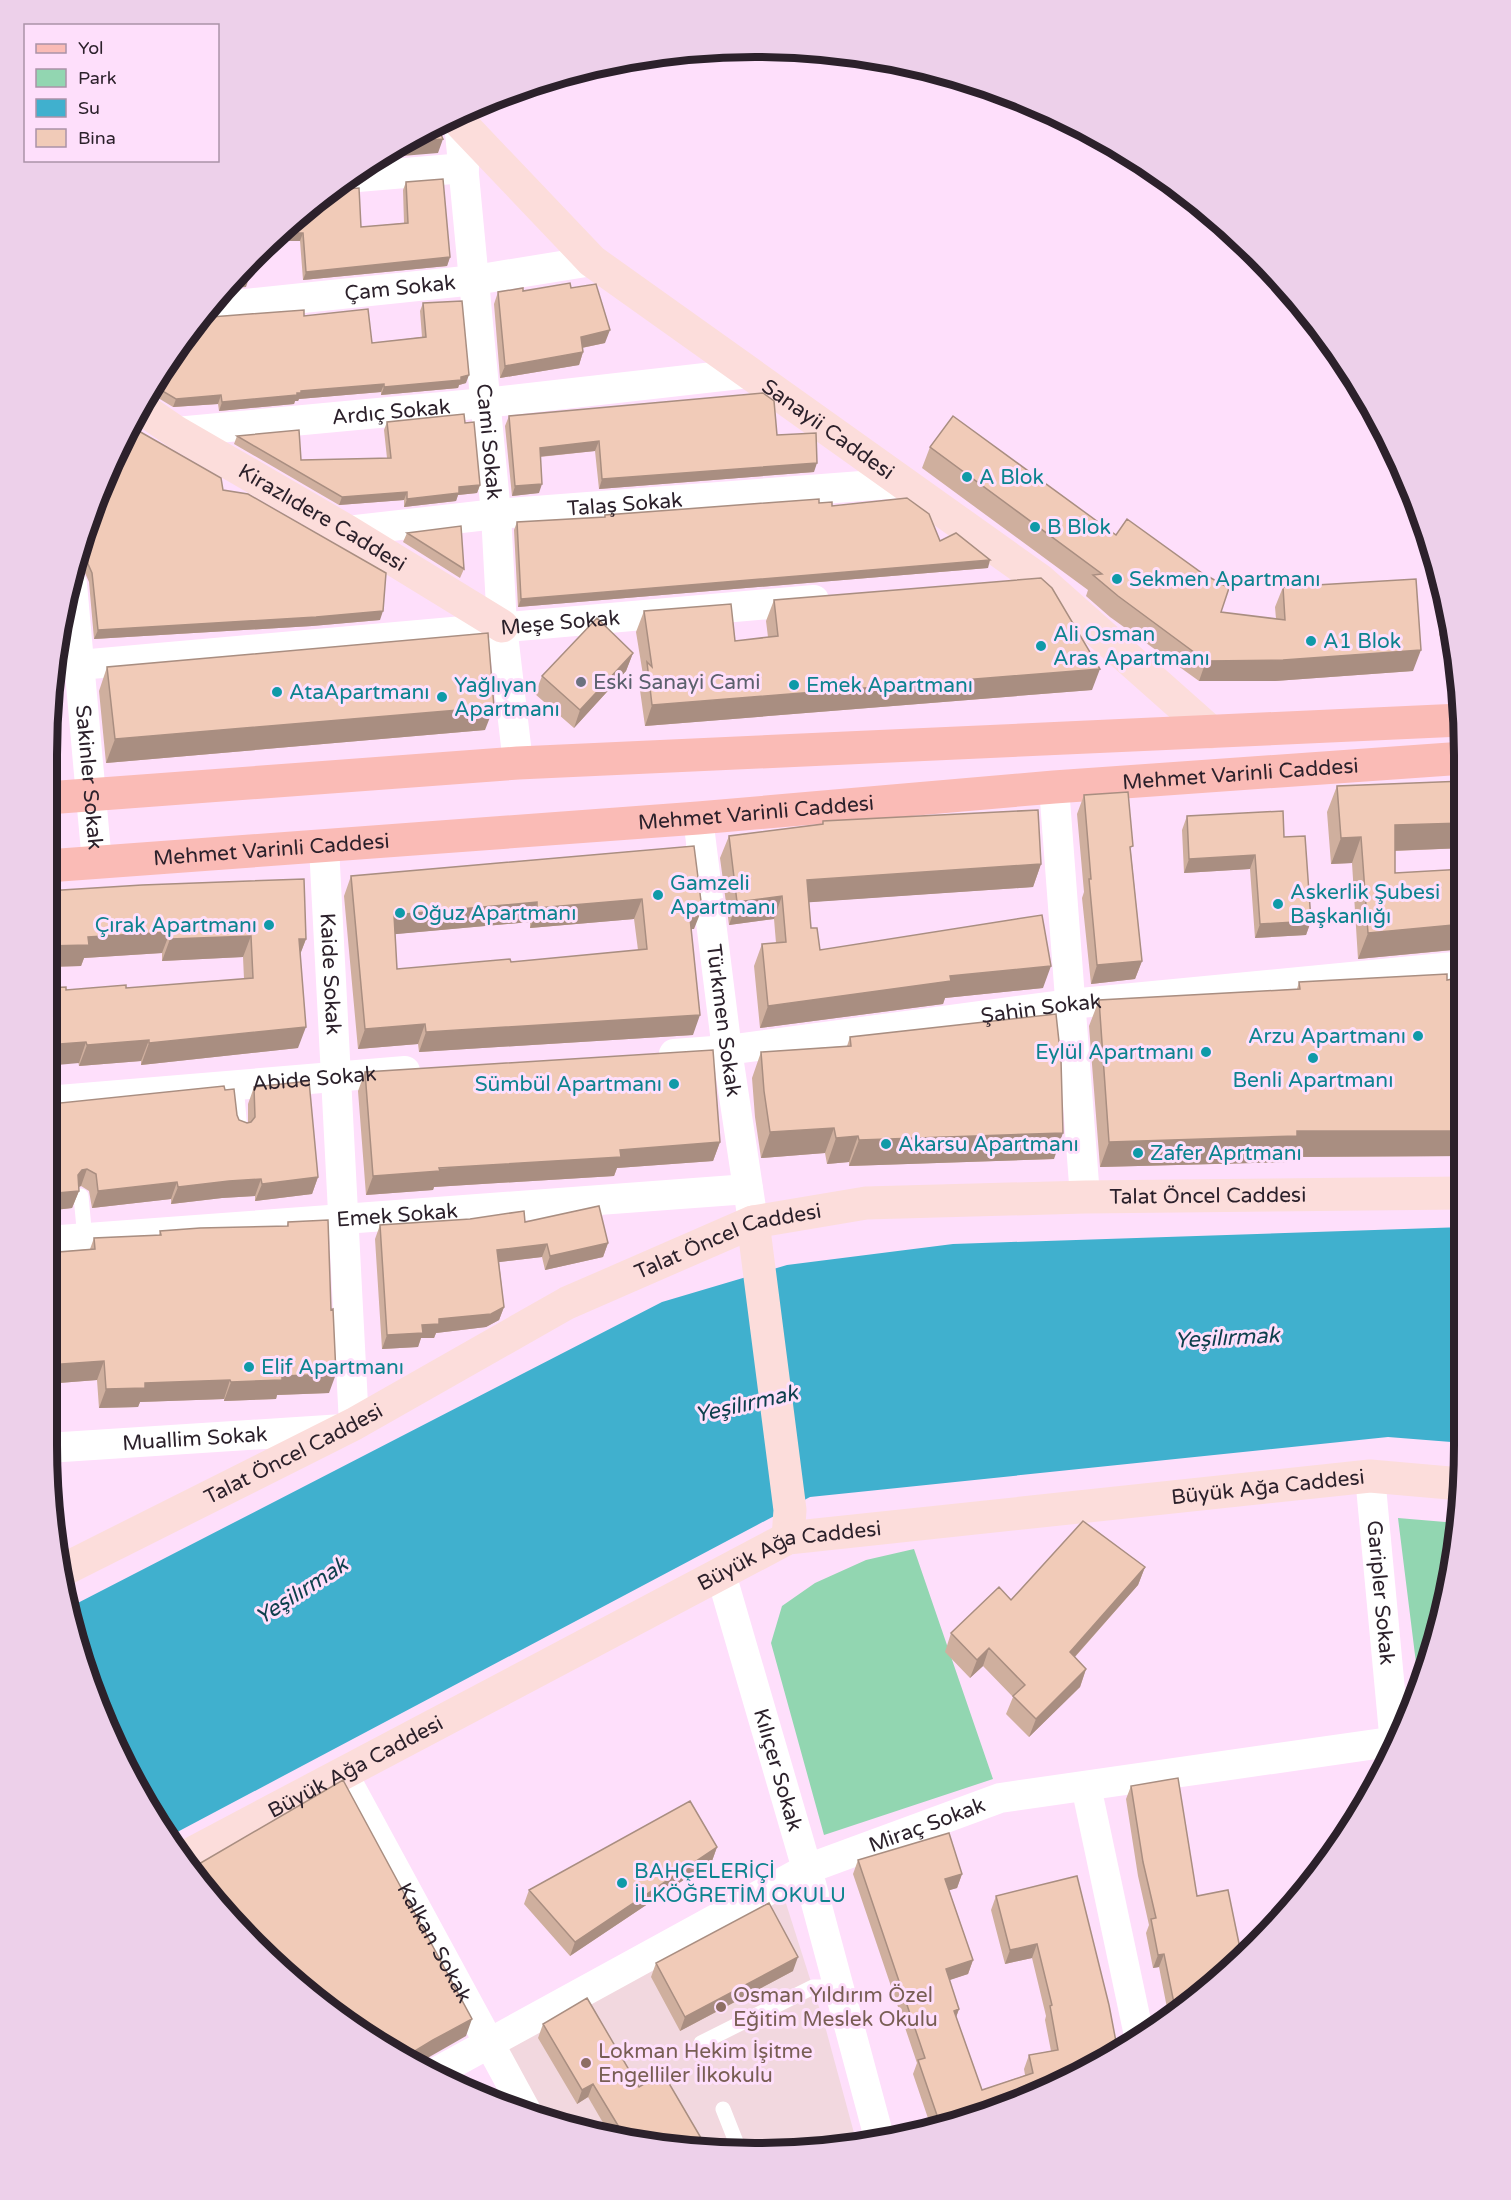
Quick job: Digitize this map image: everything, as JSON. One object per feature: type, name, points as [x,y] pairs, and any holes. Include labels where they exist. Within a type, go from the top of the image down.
[{"type":"main road","name":"Mehmet Varinli Caddesi","points":[[57,797],[518,763],[1453,720]]},
{"type":"main road","name":"Mehmet Varinli Caddesi","points":[[57,865],[698,819],[1054,787],[1454,759]]},
{"type":"street","name":"Sanayii Caddesi","points":[[461,123],[592,261],[1041,581],[1211,732]]},
{"type":"street","name":"Cami Sokak","points":[[458,124],[475,280],[502,626],[518,763]]},
{"type":"street","points":[[365,176],[464,168]]},
{"type":"street","name":"Çam Sokak","points":[[220,307],[475,280],[592,261]]},
{"type":"street","name":"Ardıç Sokak","points":[[176,432],[485,403],[749,373]]},
{"type":"street","name":"Kirazlıdere Caddesi","points":[[148,412],[176,432],[347,531],[502,626]]},
{"type":"street","name":"Talaş Sokak","points":[[347,531],[495,514],[902,483]]},
{"type":"street","points":[[994,585],[1041,581]]},
{"type":"street","name":"Meşe Sokak","points":[[79,665],[502,626],[843,598]]},
{"type":"street","name":"Sakinler Sokak","points":[[74,604],[97,863]]},
{"type":"street","points":[[1054,787],[1085,1197]]},
{"type":"street","name":"Türkmen Sokak","points":[[698,819],[727,1050],[753,1222]]},
{"type":"street","name":"Kaide Sokak","points":[[324,846],[343,1220],[348,1426]]},
{"type":"street","name":"Şahin Sokak","points":[[727,1050],[1070,1004],[1454,967]]},
{"type":"street","points":[[649,1055],[727,1050]]},
{"type":"street","name":"Abide Sokak","points":[[57,1100],[433,1069]]},
{"type":"street","name":"Emek Sokak","points":[[57,1240],[748,1189]]},
{"type":"street","name":"Talat Öncel Caddesi","points":[[68,1567],[348,1426],[567,1303],[753,1222],[866,1203],[1085,1197],[1454,1193]]},
{"type":"street","points":[[753,1222],[789,1524]]},
{"type":"street","name":"Muallim Sokak","points":[[57,1447],[348,1426]]},
{"type":"street","name":"Büyük Ağa Caddesi","points":[[190,1854],[721,1574],[789,1524],[1370,1476],[1453,1483]]},
{"type":"street","name":"Garipler Sokak","points":[[1370,1476],[1394,1726]]},
{"type":"street","name":"Kılıçer Sokak","points":[[721,1574],[807,1869],[878,2132]]},
{"type":"street","name":"Miraç Sokak","points":[[443,2069],[807,1869],[1000,1798],[1386,1743]]},
{"type":"street","name":"Kalkan Sokak","points":[[343,1774],[521,2102]]},
{"type":"street","points":[[1086,1786],[1138,2029]]},
{"type":"lane","points":[[236,1084],[240,1131]]},
{"type":"lane","points":[[81,1196],[85,1239]]},
{"type":"lane","points":[[701,2043],[813,1987],[839,1987]]},
{"type":"lane","points":[[723,2109],[736,2143]]},
{"type":"shaded area","points":[[783,1894],[825,2026],[855,2136],[801,2142],[710,2142],[619,2130],[575,2119],[539,2109],[506,2047]]},
{"type":"green space","points":[[1398,1518],[1449,1522],[1441,1581],[1417,1669]]},
{"type":"green space","points":[[914,1549],[993,1779],[824,1835],[771,1643],[782,1606],[815,1583],[866,1560]]},
{"type":"water","name":"Yeşilırmak","points":[[1454,1227],[1454,1442],[1388,1437],[810,1497],[175,1833],[151,1794],[110,1712],[94,1669],[76,1604],[662,1302],[787,1265],[953,1244]]},
{"type":"building","points":[[440,133],[443,139],[426,140]]},
{"type":"building","points":[[443,179],[450,257],[306,272],[303,233],[292,233],[295,230],[347,189],[359,188],[361,227],[408,223],[406,182]]},
{"type":"building","points":[[570,283],[571,288],[596,284],[610,330],[581,337],[583,352],[505,366],[498,292],[523,288],[523,291]]},
{"type":"building","points":[[462,301],[469,375],[461,377],[461,380],[301,391],[297,395],[222,402],[221,395],[176,399],[161,390],[212,317],[304,310],[304,316],[368,309],[372,343],[426,337],[423,303]]},
{"type":"building","points":[[763,393],[774,401],[777,435],[816,433],[817,463],[602,479],[599,441],[540,448],[542,484],[515,486],[509,416]]},
{"type":"building","points":[[464,414],[465,423],[474,422],[480,485],[459,487],[459,493],[407,499],[407,492],[342,497],[237,436],[299,430],[301,460],[391,458],[387,422]]},
{"type":"building","points":[[953,416],[1116,535],[1127,519],[1202,573],[1229,588],[1221,612],[1285,620],[1283,587],[1416,579],[1421,650],[1283,660],[1206,661],[1093,575],[1102,574],[930,447]]},
{"type":"building","points":[[138,430],[221,478],[223,490],[248,494],[386,573],[383,611],[98,630],[92,573],[87,554],[110,488]]},
{"type":"building","points":[[907,498],[929,514],[940,541],[956,533],[990,560],[521,599],[517,522],[819,499],[819,503],[832,502],[832,506]]},
{"type":"building","points":[[461,526],[464,569],[407,533]]},
{"type":"building","points":[[1041,578],[1052,588],[1100,669],[652,705],[647,662],[652,667],[644,611],[731,604],[735,641],[778,636],[774,600]]},
{"type":"building","name":"Eski Sanayi Cami","points":[[597,618],[633,653],[580,710],[542,676]]},
{"type":"building","points":[[488,633],[494,707],[115,739],[107,667]]},
{"type":"building","points":[[1454,781],[1454,823],[1395,825],[1395,873],[1454,870],[1454,925],[1368,933],[1361,837],[1341,838],[1337,786]]},
{"type":"building","points":[[1128,792],[1133,846],[1130,847],[1142,961],[1097,965],[1084,795]]},
{"type":"building","points":[[1038,810],[1041,864],[807,880],[811,928],[817,928],[820,950],[1042,915],[1051,966],[950,976],[951,981],[768,1006],[762,944],[786,942],[782,896],[737,902],[729,836],[823,824],[823,821]]},
{"type":"building","name":"Askerlik Şubesi Başkanlığı","points":[[1283,811],[1284,837],[1305,836],[1311,921],[1260,924],[1255,855],[1189,859],[1187,816]]},
{"type":"building","points":[[694,846],[702,909],[695,909],[696,918],[690,918],[700,1015],[426,1032],[425,1024],[365,1029],[351,876]],"holes":[[[642,899],[647,949],[511,962],[510,959],[397,969],[394,915],[537,902],[537,908]]]},
{"type":"building","points":[[304,879],[306,939],[299,939],[306,1027],[149,1043],[149,1040],[87,1045],[86,1042],[57,1044],[57,987],[66,987],[66,990],[126,985],[126,988],[253,978],[251,936],[170,939],[170,932],[88,937],[89,945],[57,946],[57,890]]},
{"type":"building","points":[[1447,974],[1447,980],[1454,979],[1454,1131],[1297,1131],[1297,1136],[1109,1142],[1099,1000],[1300,989],[1299,982]]},
{"type":"building","points":[[1056,1014],[1061,1060],[1063,1133],[859,1140],[858,1136],[836,1138],[834,1128],[770,1132],[761,1052],[851,1046],[850,1037]]},
{"type":"building","points":[[713,1050],[720,1142],[620,1150],[621,1157],[439,1168],[440,1171],[373,1176],[365,1072]]},
{"type":"building","points":[[309,1081],[318,1177],[262,1184],[261,1179],[178,1187],[177,1182],[98,1191],[96,1174],[87,1169],[82,1170],[78,1175],[79,1191],[57,1193],[57,1103],[224,1086],[225,1090],[234,1089],[237,1115],[239,1120],[247,1123],[255,1117],[254,1087]]},
{"type":"building","points":[[599,1206],[608,1243],[550,1256],[547,1244],[497,1250],[504,1307],[491,1314],[439,1319],[439,1324],[422,1325],[423,1333],[387,1335],[380,1225],[470,1219],[524,1211],[525,1222]]},
{"type":"building","points":[[328,1220],[336,1374],[282,1376],[282,1380],[145,1383],[145,1388],[106,1389],[104,1361],[57,1364],[57,1252],[95,1249],[94,1238],[161,1235],[160,1231],[200,1228],[288,1226],[288,1222]]},
{"type":"building","points":[[1083,1521],[1145,1567],[1070,1652],[1086,1669],[1036,1719],[1013,1696],[1025,1685],[989,1648],[977,1660],[951,1633],[999,1587],[1011,1600]]},
{"type":"building","points":[[1178,1778],[1197,1896],[1228,1890],[1240,1947],[1216,1970],[1174,2004],[1164,1954],[1158,1955],[1151,1919],[1156,1918],[1143,1862],[1131,1786]]},
{"type":"building","points":[[343,1780],[472,2019],[412,2052],[406,2049],[330,1999],[295,1970],[230,1905],[197,1865]]},
{"type":"building","name":"BAHÇELERİÇİ İLKÖĞRETİM OKULU","points":[[690,1801],[717,1847],[575,1942],[529,1890]]},
{"type":"building","points":[[949,1833],[962,1874],[945,1879],[973,1960],[946,1969],[959,2009],[954,2011],[982,2090],[1033,2073],[1029,2055],[1058,2050],[1050,2006],[1052,2005],[1037,1944],[1010,1950],[996,1896],[1077,1876],[1116,2042],[1064,2071],[1023,2090],[938,2118],[918,2060],[925,2058],[858,1860]]},
{"type":"building","points":[[769,1903],[798,1957],[685,2017],[656,1963]]},
{"type":"building","points":[[587,1998],[639,2087],[663,2073],[703,2141],[621,2130],[593,2084],[582,2090],[543,2024]]},
{"type":"place","name":"A Blok","points":[[967,477]]},
{"type":"place","name":"B Blok","points":[[1035,527]]},
{"type":"place","name":"Sekmen Apartmanı","points":[[1117,579]]},
{"type":"place","name":"A1 Blok","points":[[1311,641]]},
{"type":"place","name":"Ali Osman Aras Apartmanı","points":[[1041,646]]},
{"type":"place","name":"Eski Sanayi Cami","points":[[581,682]]},
{"type":"place","name":"Emek Apartmanı","points":[[794,685]]},
{"type":"place","name":"AtaApartmanı","points":[[277,692]]},
{"type":"place","name":"Yağlıyan Apartmanı","points":[[442,697]]},
{"type":"place","name":"Gamzeli Apartmanı","points":[[658,895]]},
{"type":"place","name":"Askerlik Şubesi Başkanlığı","points":[[1278,904]]},
{"type":"place","name":"Oğuz Apartmanı","points":[[400,913]]},
{"type":"place","name":"Çırak Apartmanı","points":[[269,925]]},
{"type":"place","name":"Arzu Apartmanı","points":[[1418,1036]]},
{"type":"place","name":"Eylül Apartmanı","points":[[1206,1052]]},
{"type":"place","name":"Benli Apartmanı","points":[[1313,1058]]},
{"type":"place","name":"Sümbül Apartmanı","points":[[674,1084]]},
{"type":"place","name":"Akarsu Apartmanı","points":[[886,1144]]},
{"type":"place","name":"Zafer Aprtmanı","points":[[1138,1153]]},
{"type":"place","name":"Elif Apartmanı","points":[[249,1367]]},
{"type":"place","name":"BAHÇELERİÇİ İLKÖĞRETİM OKULU","points":[[622,1883]]},
{"type":"place","name":"Osman Yıldırım Özel Eğitim Meslek Okulu","points":[[721,2007]]},
{"type":"place","name":"Lokman Hekim İşitme Engelliler İlkokulu","points":[[586,2063]]}]
